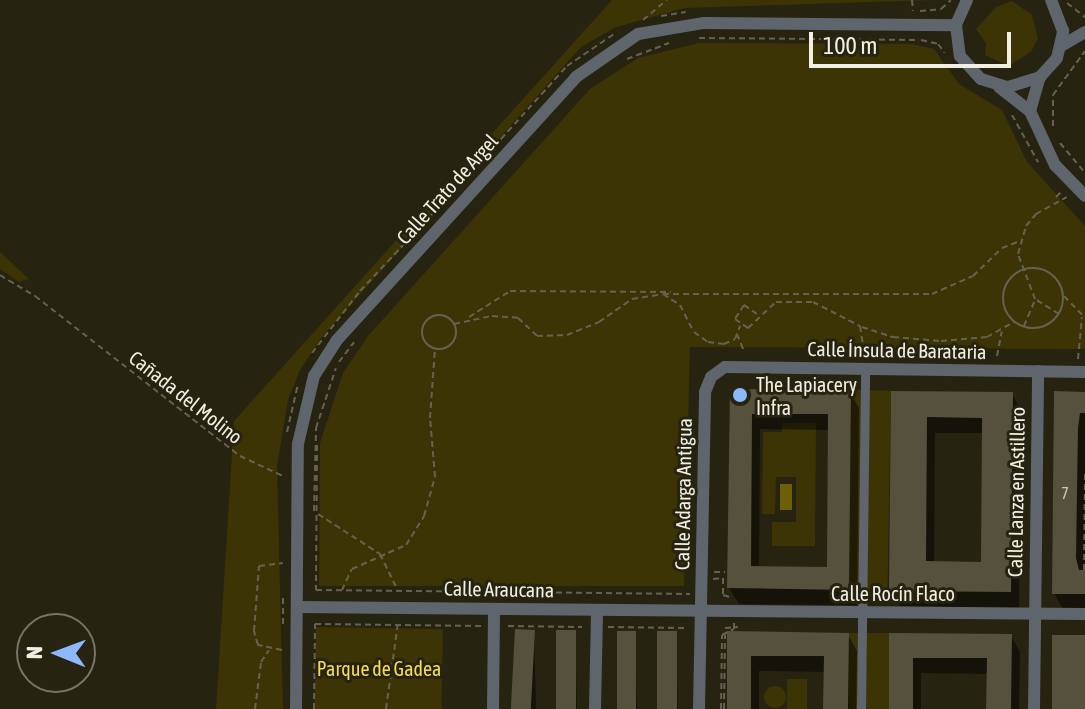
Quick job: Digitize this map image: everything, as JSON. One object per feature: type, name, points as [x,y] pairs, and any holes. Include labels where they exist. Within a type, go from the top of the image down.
[{"type":"street","points":[[967,0],[956,25],[956,40],[969,69],[1030,111],[1041,143],[1077,189]]},
{"type":"street","points":[[1030,111],[1061,46],[1060,17],[1051,0]]},
{"type":"street","points":[[1060,17],[1085,31],[1061,46]]},
{"type":"street","name":"Calle Trato de Argel","points":[[296,709],[297,490],[304,407],[322,361],[576,77],[638,34],[704,23],[956,25]]},
{"type":"street","points":[[996,85],[1019,86],[1046,79]]},
{"type":"street","name":"Calle Ínsula de Barataria","points":[[711,377],[725,367],[1082,372]]},
{"type":"street","points":[[861,709],[865,370]]},
{"type":"street","name":"Calle Lanza en Astillero","points":[[1034,709],[1038,371]]},
{"type":"street","name":"Calle Adarga Antigua","points":[[699,709],[705,392],[711,377]]},
{"type":"street","name":"Calle Araucana","points":[[297,607],[700,612]]},
{"type":"street","points":[[493,709],[494,609]]},
{"type":"street","points":[[595,709],[597,611]]},
{"type":"street","name":"Calle Rocín Flaco","points":[[700,612],[1085,614]]},
{"type":"path","points":[[667,0],[641,22],[692,11]]},
{"type":"path","points":[[1065,0],[1085,17]]},
{"type":"path","points":[[904,11],[913,11]]},
{"type":"path","points":[[309,359],[360,291],[551,83],[588,49],[627,27]]},
{"type":"path","points":[[698,38],[919,40]]},
{"type":"path","points":[[625,60],[683,41]]},
{"type":"path","points":[[1078,46],[1085,45]]},
{"type":"path","points":[[1085,51],[1053,95],[1050,109],[1060,143],[1085,173]]},
{"type":"path","points":[[1045,102],[1046,79]]},
{"type":"path","points":[[1046,124],[1049,131]]},
{"type":"path","points":[[1054,144],[1078,174],[1077,189]]},
{"type":"path","points":[[1056,197],[1077,189]]},
{"type":"path","points":[[1059,314],[1035,299],[1021,270],[1020,241],[1036,214],[1077,189]]},
{"type":"path","points":[[454,324],[510,291],[932,294],[973,276],[1002,248],[1020,241]]},
{"type":"path","points":[[1021,270],[1049,272],[1064,296],[1084,317],[1082,372]]},
{"type":"path","points":[[1021,270],[1004,294],[1015,321],[1024,326],[1044,326],[1059,314],[1064,296]]},
{"type":"path","name":"Cañada del Molino","points":[[0,275],[35,296],[240,456],[284,476],[315,512],[380,554]]},
{"type":"path","points":[[466,319],[518,318],[537,336],[567,335],[599,322],[632,299],[677,292]]},
{"type":"path","points":[[663,294],[680,305],[694,332],[708,342],[724,344],[737,333],[740,326],[735,314],[740,307],[753,307],[757,314]]},
{"type":"path","points":[[1024,326],[1035,299]]},
{"type":"path","points":[[740,326],[752,326],[757,314],[776,302],[813,302],[860,326],[893,337],[941,341],[987,337],[1015,321]]},
{"type":"path","points":[[341,625],[342,590],[352,569],[406,545],[414,536],[432,495],[435,349],[424,338],[426,322],[440,315],[454,324]]},
{"type":"path","points":[[435,349],[451,345],[454,324]]},
{"type":"path","points":[[860,326],[865,370]]},
{"type":"path","points":[[737,333],[744,351]]},
{"type":"path","points":[[315,512],[321,407],[337,366],[358,338]]},
{"type":"path","points":[[286,442],[299,381]]},
{"type":"path","points":[[317,445],[316,590],[690,594]]},
{"type":"path","points":[[284,465],[284,476]]},
{"type":"path","points":[[1084,570],[1085,473]]},
{"type":"path","points":[[380,554],[397,591],[401,608],[386,709]]},
{"type":"path","points":[[314,650],[269,649],[258,645],[254,631],[255,577],[259,566],[270,562],[316,565]]},
{"type":"path","points":[[701,579],[723,578],[723,595],[734,598],[736,627],[725,632],[723,709]]},
{"type":"path","points":[[255,709],[261,662],[269,649]]},
{"type":"green space","points":[[612,0],[934,0],[685,8],[616,27],[581,47],[322,337],[300,370],[288,400],[277,466],[283,709],[216,709],[234,421]]},
{"type":"green space","points":[[1012,1],[1032,15],[1038,38],[1031,52],[1008,66],[985,55],[986,43],[976,29],[996,7]]},
{"type":"green space","points":[[699,43],[911,44],[934,49],[959,84],[1002,110],[1027,162],[1085,226],[1085,349],[690,347],[684,586],[319,586],[320,443],[343,373],[368,336],[590,89],[638,58]]},
{"type":"green space","points":[[0,252],[29,279],[19,282],[0,269]]},
{"type":"green space","points":[[851,390],[891,391],[888,591],[848,590]]},
{"type":"green space","points":[[782,423],[816,423],[815,546],[772,546],[772,522],[796,522],[796,477],[776,477],[775,514],[762,514],[763,432],[782,432]]},
{"type":"green space","name":"Parque de Gadea","points":[[316,627],[443,629],[442,709],[315,709]]},
{"type":"green space","points":[[849,633],[889,633],[889,709],[849,709]]},
{"type":"green space","points":[[787,679],[807,679],[807,709],[787,709]]},
{"type":"green space","points":[[771,686],[779,686],[786,697],[779,708],[771,708],[764,701],[764,693]]},
{"type":"shaded area","points":[[780,484],[792,484],[792,510],[780,510]]},
{"type":"building","points":[[730,389],[851,390],[849,590],[727,588]],"holes":[[[752,414],[828,414],[827,567],[751,566]]]},
{"type":"building","points":[[891,391],[1013,392],[1011,592],[889,591]],"holes":[[[927,417],[982,418],[981,562],[926,561]]]},
{"type":"building","points":[[1054,391],[1085,392],[1085,413],[1080,413],[1078,428],[1076,558],[1079,570],[1085,570],[1085,594],[1052,594]]},
{"type":"building","points":[[515,629],[535,630],[531,709],[511,709]]},
{"type":"building","points":[[556,630],[576,630],[576,709],[556,709]]},
{"type":"building","points":[[617,631],[636,631],[636,709],[617,709]]},
{"type":"building","points":[[657,631],[677,631],[677,709],[657,709]]},
{"type":"building","points":[[727,631],[849,633],[848,709],[823,709],[824,656],[751,656],[751,709],[727,709]]},
{"type":"building","points":[[889,633],[1012,634],[1011,709],[986,709],[987,658],[913,658],[913,709],[889,709]]},
{"type":"building","points":[[1052,635],[1085,635],[1085,709],[1052,709]]},
{"type":"place","name":"The Lapiacery Infra","points":[[740,395]]}]
